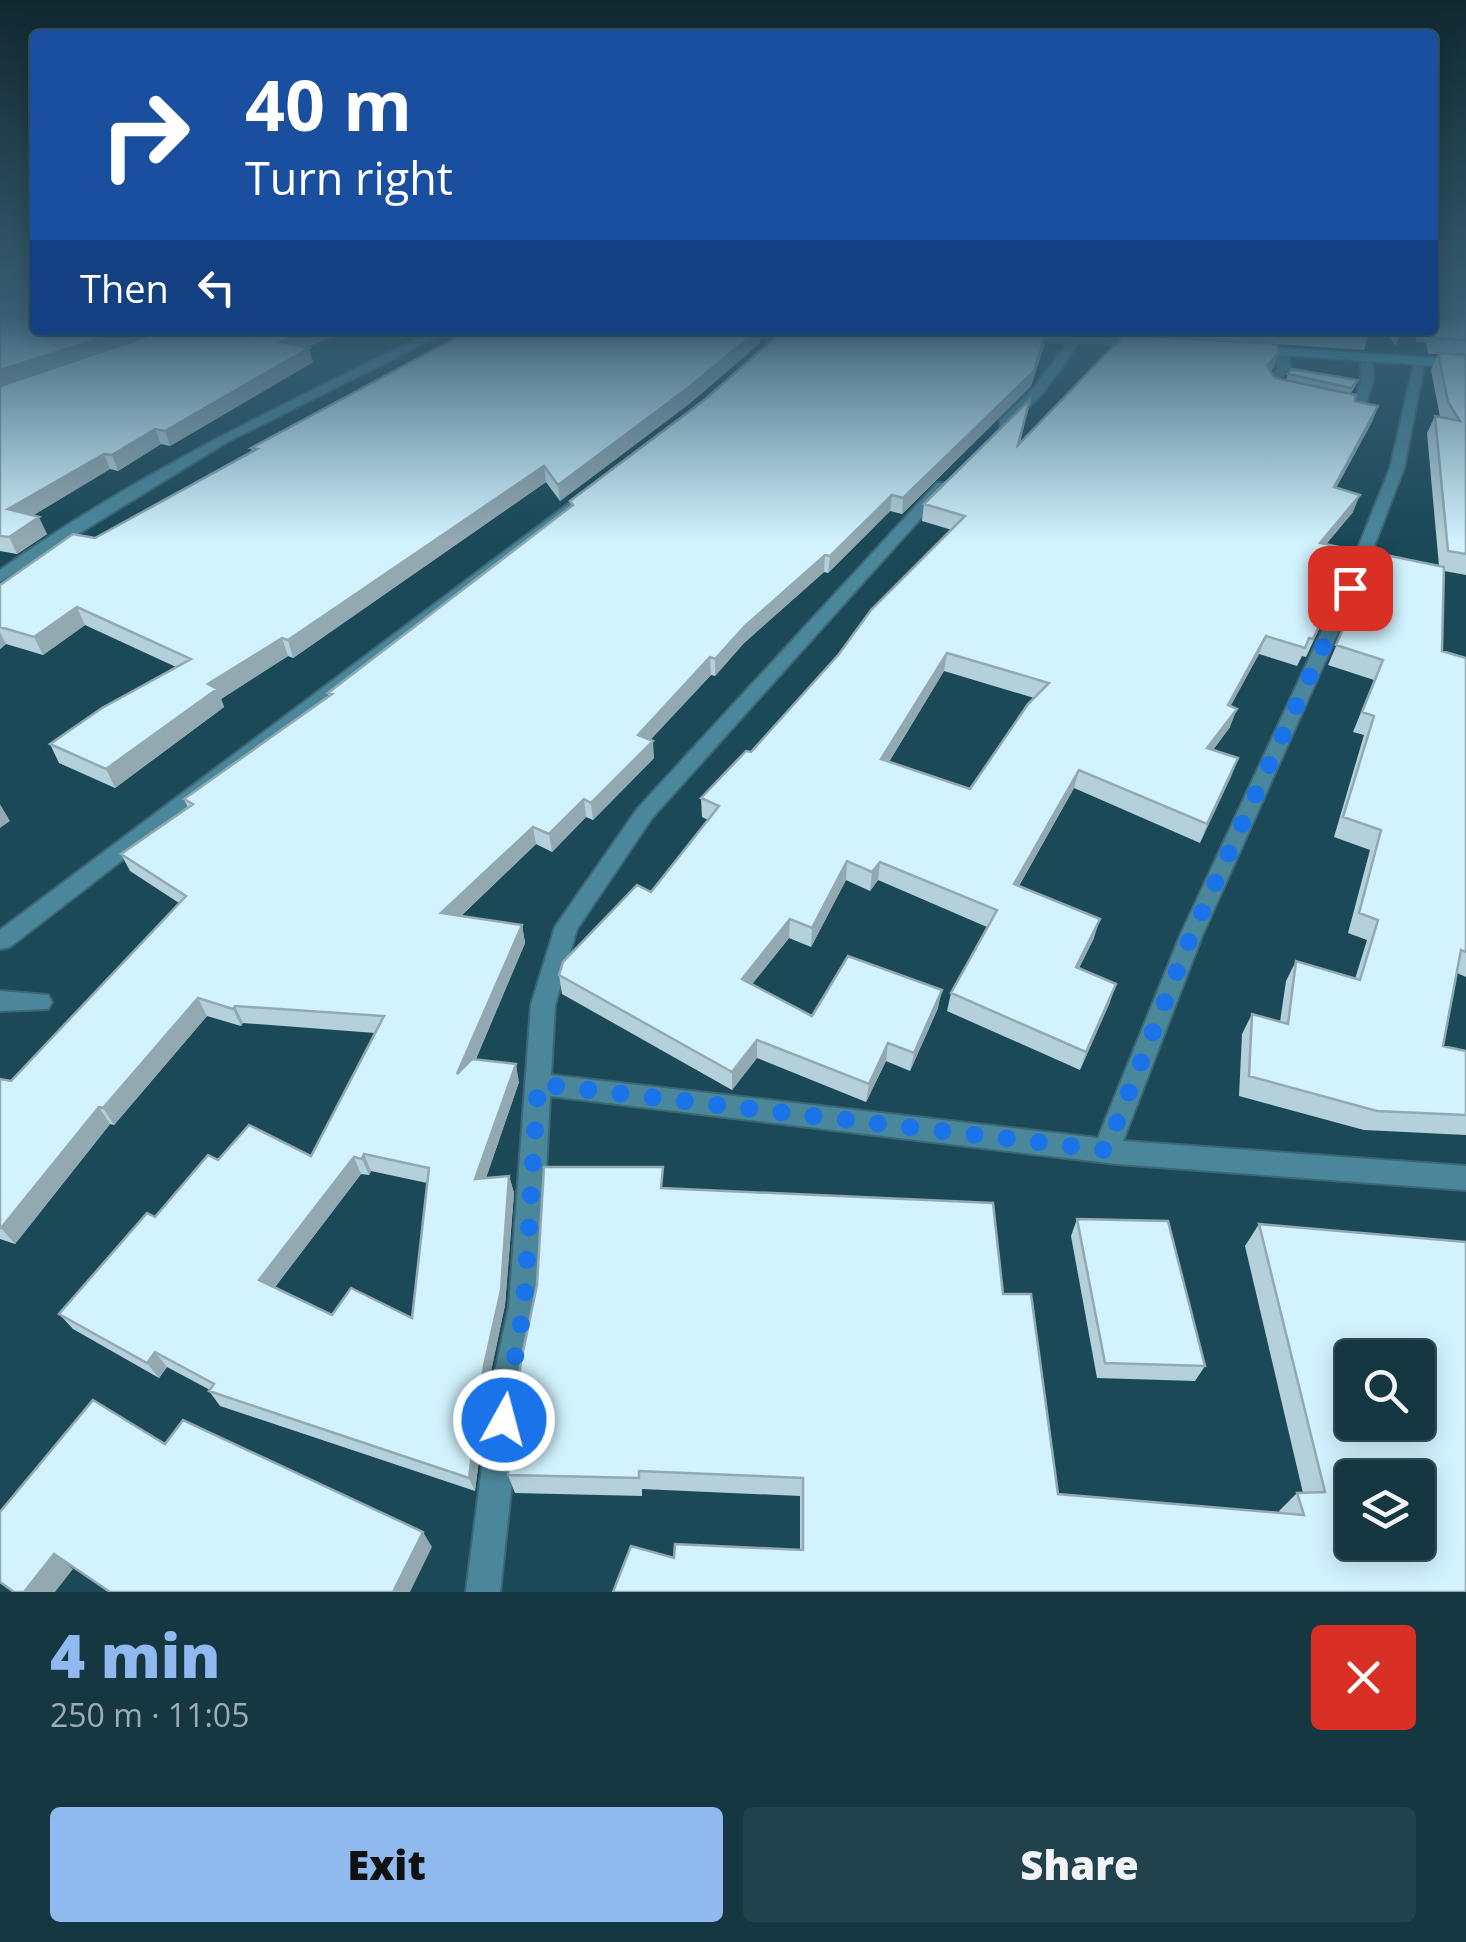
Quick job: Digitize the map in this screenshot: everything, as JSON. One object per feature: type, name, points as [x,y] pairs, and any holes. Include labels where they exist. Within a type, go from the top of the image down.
[{"type":"street","points":[[0,577],[45,545],[222,439],[318,392]]},
{"type":"street","points":[[987,442],[1036,392]]},
{"type":"street","points":[[1294,392],[1300,394]]},
{"type":"street","points":[[1317,397],[1357,400],[1364,392]]},
{"type":"street","points":[[1106,1150],[1191,936],[1370,537],[1397,468],[1413,392]]},
{"type":"street","points":[[483,1592],[493,1537],[508,1381],[524,1306],[542,1004],[566,926],[644,813],[910,519],[961,468]]},
{"type":"street","points":[[2,942],[601,483]]},
{"type":"street","points":[[0,1001],[40,1002]]},
{"type":"street","points":[[538,1084],[1106,1150],[1466,1178]]},
{"type":"building","points":[[0,392],[232,392],[165,431],[155,429],[112,455],[104,454],[8,509],[39,517],[9,537],[0,536]]},
{"type":"building","points":[[354,392],[682,392],[558,485],[544,466],[288,640],[282,638],[208,684],[217,689],[106,769],[50,744],[102,708],[191,659],[77,607],[34,637],[0,627],[0,585],[73,534],[95,538],[257,449],[251,448]]},
{"type":"building","points":[[713,392],[1012,392],[903,498],[892,495],[830,556],[825,555],[745,626],[715,659],[710,657],[638,735],[653,741],[591,803],[584,799],[549,834],[533,827],[441,913],[522,925],[457,1074],[472,1059],[516,1064],[475,1179],[509,1176],[501,1290],[484,1366],[469,1478],[209,1391],[214,1384],[155,1352],[147,1363],[59,1314],[147,1213],[155,1217],[208,1155],[218,1160],[249,1125],[311,1156],[384,1016],[235,1006],[233,1009],[198,998],[103,1108],[99,1107],[1,1228],[0,1079],[11,1081],[186,896],[121,854],[193,804],[184,799],[332,694],[328,693],[573,505],[570,501]],"holes":[[[364,1154],[429,1168],[412,1318],[351,1288],[332,1315],[259,1280],[354,1157],[362,1159]]]},
{"type":"building","points":[[1069,392],[1343,392],[1356,395],[1355,401],[1378,406],[1334,487],[1360,495],[1320,543],[1353,550],[1346,569],[1313,639],[1309,638],[1305,648],[1266,636],[1228,705],[1237,709],[1207,748],[1238,758],[1207,824],[1079,770],[1014,884],[1100,919],[1076,967],[1116,984],[1086,1052],[951,993],[997,910],[880,862],[872,872],[847,861],[812,928],[790,919],[742,979],[812,1016],[848,956],[942,990],[914,1053],[888,1043],[869,1084],[757,1040],[732,1072],[559,975],[563,962],[637,885],[651,892],[719,806],[701,798],[746,751],[751,752],[839,654],[871,610],[965,516],[924,504],[1030,399],[1018,445]],"holes":[[[947,653],[1049,683],[1028,704],[970,789],[881,759]]]},
{"type":"building","points":[[1446,392],[1466,392],[1466,554],[1448,551],[1435,416],[1460,421]]},
{"type":"building","points":[[1376,553],[1444,567],[1442,651],[1466,658],[1466,952],[1461,950],[1443,1046],[1466,1051],[1466,1115],[1377,1111],[1249,1076],[1252,1014],[1288,1024],[1296,961],[1360,980],[1378,920],[1359,913],[1381,830],[1343,817],[1374,716],[1362,712],[1383,660],[1336,645]]},
{"type":"building","points":[[544,1167],[663,1167],[661,1188],[993,1203],[1003,1294],[1031,1294],[1058,1494],[1304,1515],[1297,1493],[1325,1492],[1259,1224],[1466,1242],[1466,1592],[613,1592],[631,1546],[674,1558],[675,1544],[803,1550],[803,1478],[639,1471],[639,1478],[508,1475],[521,1361],[537,1285]]},
{"type":"building","points":[[1077,1219],[1168,1221],[1205,1366],[1105,1363]]},
{"type":"building","points":[[93,1400],[165,1444],[183,1420],[423,1532],[393,1592],[110,1592],[54,1554],[24,1592],[14,1592],[0,1582],[0,1512]]},
{"type":"route","points":[[504,1420],[524,1306],[538,1084],[1106,1150],[1191,936],[1350,588]]}]
